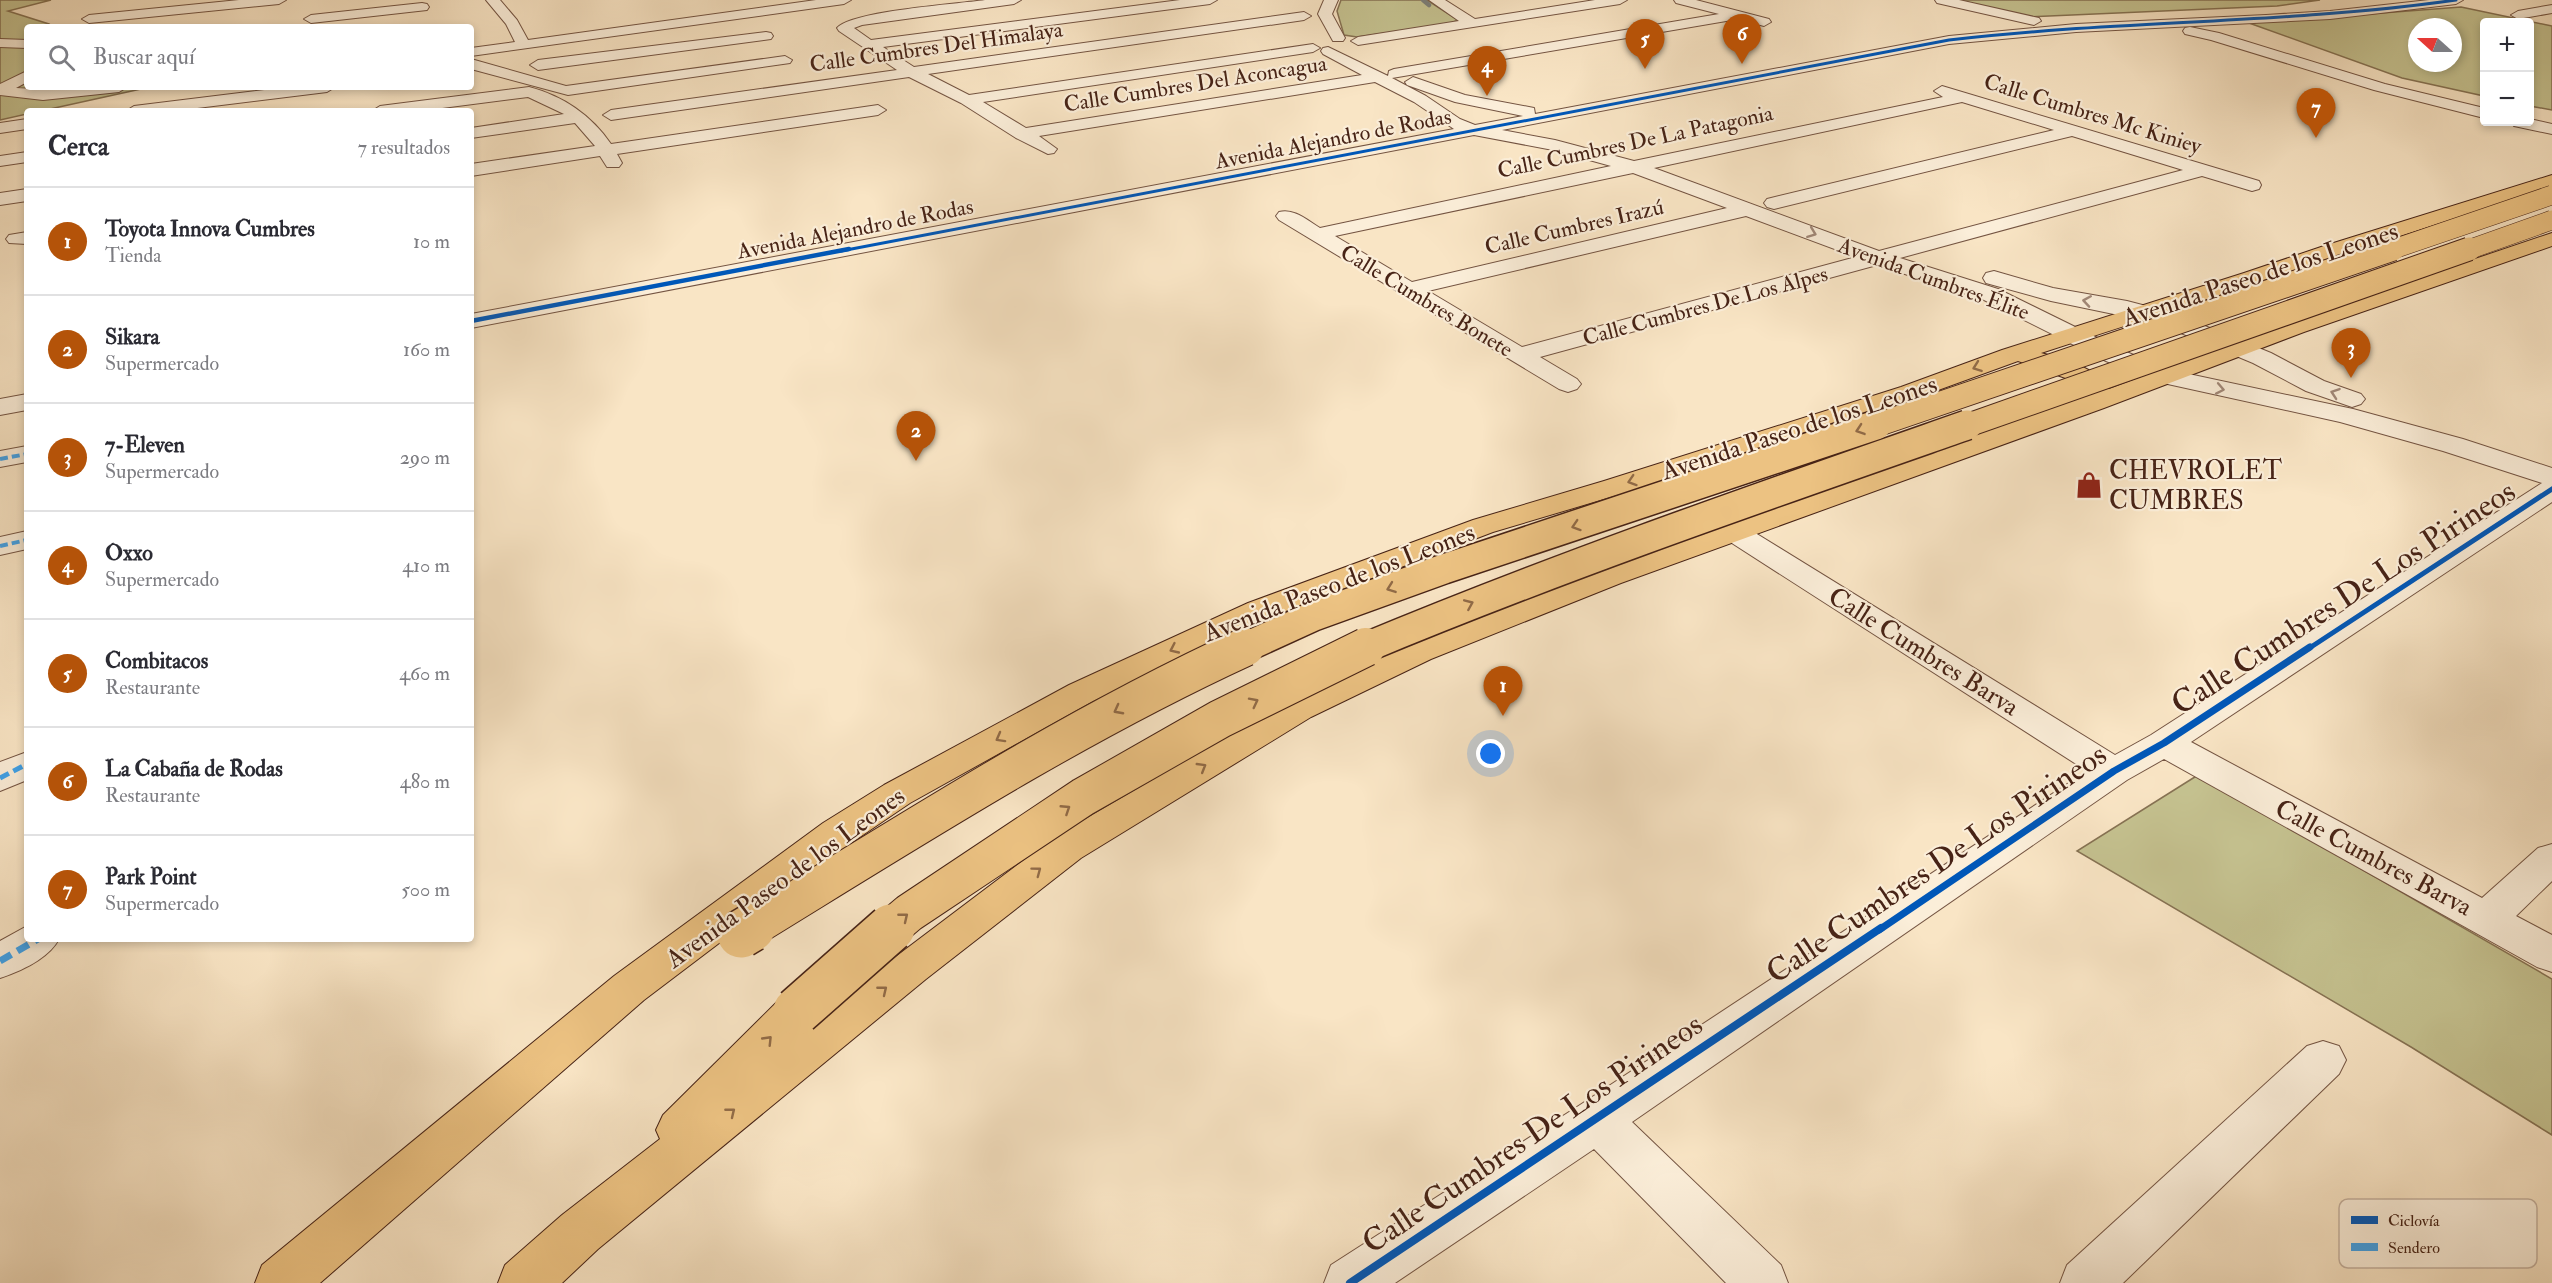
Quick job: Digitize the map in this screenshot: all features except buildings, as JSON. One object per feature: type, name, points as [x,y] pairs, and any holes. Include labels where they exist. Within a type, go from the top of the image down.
[{"type":"main road","name":"Avenida Paseo de los Leones","points":[[281,1283],[629,988],[837,833],[897,794],[1082,693],[1170,650],[1259,610],[1483,526],[1614,488],[1887,399],[2011,355],[2552,181]]},
{"type":"main road","points":[[647,976],[741,934],[1032,756],[1180,677],[1314,616],[1444,569],[1717,480],[2552,195]]},
{"type":"main road","points":[[524,1283],[580,1232],[796,1011],[909,913],[1083,797],[1220,719],[1348,655],[1484,598],[1637,541],[2552,220]]},
{"type":"main road","points":[[580,1232],[911,967],[1068,848],[1299,709],[1419,652],[1610,576],[2095,403],[2296,327],[2552,239]]},
{"type":"main road","points":[[2216,290],[2215,295],[2221,302],[2234,309],[2271,323],[2296,327]]},
{"type":"main road","points":[[2011,355],[2041,360],[2086,379],[2098,388],[2100,395],[2095,403]]},
{"type":"street","points":[[474,52],[844,0]]},
{"type":"street","points":[[1014,0],[859,21],[844,28],[911,72],[967,100],[1048,149]]},
{"type":"street","points":[[871,45],[1210,0]]},
{"type":"street","points":[[1317,36],[1331,0]]},
{"type":"street","points":[[1436,0],[1472,23]]},
{"type":"street","points":[[967,100],[1317,36],[1356,45],[1472,23],[1620,0]]},
{"type":"street","points":[[1681,0],[1764,22]]},
{"type":"street","points":[[1942,0],[2046,25]]},
{"type":"street","name":"Avenida Alejandro de Rodas","points":[[474,306],[1463,126],[1544,116],[1963,29],[2046,25],[2143,16],[2290,10],[2396,0]]},
{"type":"street","name":"Avenida Alejandro de Rodas","points":[[2143,16],[2191,21],[2217,28],[2456,0]]},
{"type":"street","points":[[494,1],[518,23],[523,44]]},
{"type":"street","points":[[494,1],[512,1]]},
{"type":"street","points":[[1310,1],[1317,36]]},
{"type":"street","points":[[243,4],[272,15]]},
{"type":"street","points":[[89,19],[243,4],[289,9],[422,7]]},
{"type":"street","points":[[1071,4],[1096,15]]},
{"type":"street","points":[[289,9],[324,24]]},
{"type":"street","points":[[2552,9],[2523,14],[2552,17]]},
{"type":"street","name":"Calle Cumbres Del Aconcagua","points":[[1022,134],[1738,15]]},
{"type":"street","points":[[2143,16],[2217,28],[2286,45],[2372,75],[2448,95],[2480,107]]},
{"type":"street","points":[[2191,21],[2286,45]]},
{"type":"street","points":[[2217,28],[2213,33],[2240,34]]},
{"type":"street","points":[[2217,28],[2361,82],[2480,108]]},
{"type":"street","points":[[498,70],[766,36]]},
{"type":"street","name":"Calle Cumbres Del Himalaya","points":[[601,109],[911,72],[1317,36]]},
{"type":"street","name":"Avenida Cumbres Élite","points":[[1317,36],[1385,75],[1441,116],[1463,126],[1555,145],[1634,167],[1880,258],[1990,294],[2074,336],[2163,376],[2344,415],[2453,445],[2552,477]]},
{"type":"street","points":[[0,43],[24,44]]},
{"type":"street","name":"Avenida Cumbres Élite","points":[[1356,45],[1385,75],[1440,93],[1544,116],[1578,137],[1659,162],[1906,252],[2051,294],[2145,312],[2240,349],[2334,393],[2552,460]]},
{"type":"street","name":"Avenida Alejandro de Rodas","points":[[474,320],[1463,126],[1521,110],[1887,46]]},
{"type":"street","points":[[568,90],[785,60]]},
{"type":"street","points":[[474,65],[568,90],[601,109],[634,154]]},
{"type":"street","points":[[474,76],[555,102],[593,129],[610,157]]},
{"type":"street","points":[[24,77],[4,88],[6,93],[43,95],[90,90]]},
{"type":"street","name":"Calle Cumbres Mc Kiniey","points":[[1931,88],[2252,185]]},
{"type":"street","points":[[187,108],[240,105],[312,90]]},
{"type":"street","points":[[404,108],[529,92]]},
{"type":"street","name":"Calle Cumbres De La Patagonia","points":[[1318,234],[1818,126],[1964,97]]},
{"type":"street","points":[[474,170],[634,154],[878,110]]},
{"type":"street","points":[[2534,116],[2552,120]]},
{"type":"street","points":[[474,133],[579,117]]},
{"type":"street","points":[[0,128],[24,124]]},
{"type":"street","points":[[2534,125],[2552,129]]},
{"type":"street","points":[[1774,203],[2074,131]]},
{"type":"street","points":[[0,161],[24,157]]},
{"type":"street","name":"Calle Cumbres De Los Alpes","points":[[1519,355],[2203,170]]},
{"type":"street","points":[[0,199],[24,195]]},
{"type":"street","name":"Calle Cumbres Irazú","points":[[1410,289],[1749,209]]},
{"type":"street","name":"Calle Cumbres Bonete","points":[[1286,216],[1568,384]]},
{"type":"street","points":[[0,392],[24,388]]},
{"type":"street","points":[[0,407],[24,403]]},
{"type":"street","points":[[0,459],[24,455]]},
{"type":"street","name":"Calle Cumbres De Los Pirineos","points":[[1350,1283],[1597,1120],[2114,771],[2164,743],[2552,489]]},
{"type":"street","name":"Calle Cumbres Barva","points":[[1734,532],[2114,771]]},
{"type":"street","points":[[0,546],[24,541]]},
{"type":"street","name":"Calle Cumbres Barva","points":[[2164,743],[2552,955]]},
{"type":"street","points":[[0,778],[24,766]]},
{"type":"street","points":[[2487,918],[2552,858]]},
{"type":"street","points":[[0,961],[33,942]]},
{"type":"street","points":[[2086,1283],[2323,1060]]},
{"type":"street","points":[[1597,1120],[1762,1283]]},
{"type":"shaded area","points":[[0,0],[51,0],[8,11],[49,24],[24,24],[24,90],[136,90],[55,108],[24,108],[24,115],[0,120]]},
{"type":"shaded area","points":[[1341,0],[1427,0],[1458,20],[1449,24],[1357,37],[1344,35],[1337,11]]},
{"type":"shaded area","points":[[1949,0],[2320,0],[2277,6],[2028,17]]},
{"type":"shaded area","points":[[2461,7],[2514,18],[2480,18],[2480,95],[2402,78],[2249,23]]},
{"type":"shaded area","points":[[2534,22],[2552,26],[2552,110],[2534,107]]},
{"type":"shaded area","points":[[2198,775],[2552,979],[2552,1135],[2411,1047],[2077,851]]},
{"type":"waterway","points":[[1423,0],[1429,5]]},
{"type":"marked path","points":[[0,459],[24,455]]},
{"type":"marked path","points":[[0,546],[24,541]]},
{"type":"marked path","points":[[0,778],[24,766]]},
{"type":"marked path","points":[[0,961],[33,942]]},
{"type":"cycle path","points":[[474,320],[1949,40],[2076,28],[2330,15],[2456,0]]},
{"type":"cycle path","points":[[1350,1283],[1597,1120],[2114,771],[2164,743],[2552,489]]},
{"type":"place","name":"La Cabaña de Rodas","points":[[1742,64]]},
{"type":"place","name":"Combitacos","points":[[1645,69]]},
{"type":"place","name":"Oxxo","points":[[1487,96]]},
{"type":"place","name":"Park Point","points":[[2316,138]]},
{"type":"place","name":"7-Eleven","points":[[2351,378]]},
{"type":"place","name":"Sikara","points":[[916,461]]},
{"type":"place","name":"CHEVROLET CUMBRES","points":[[2089,485]]},
{"type":"place","name":"Toyota Innova Cumbres","points":[[1503,716]]}]
